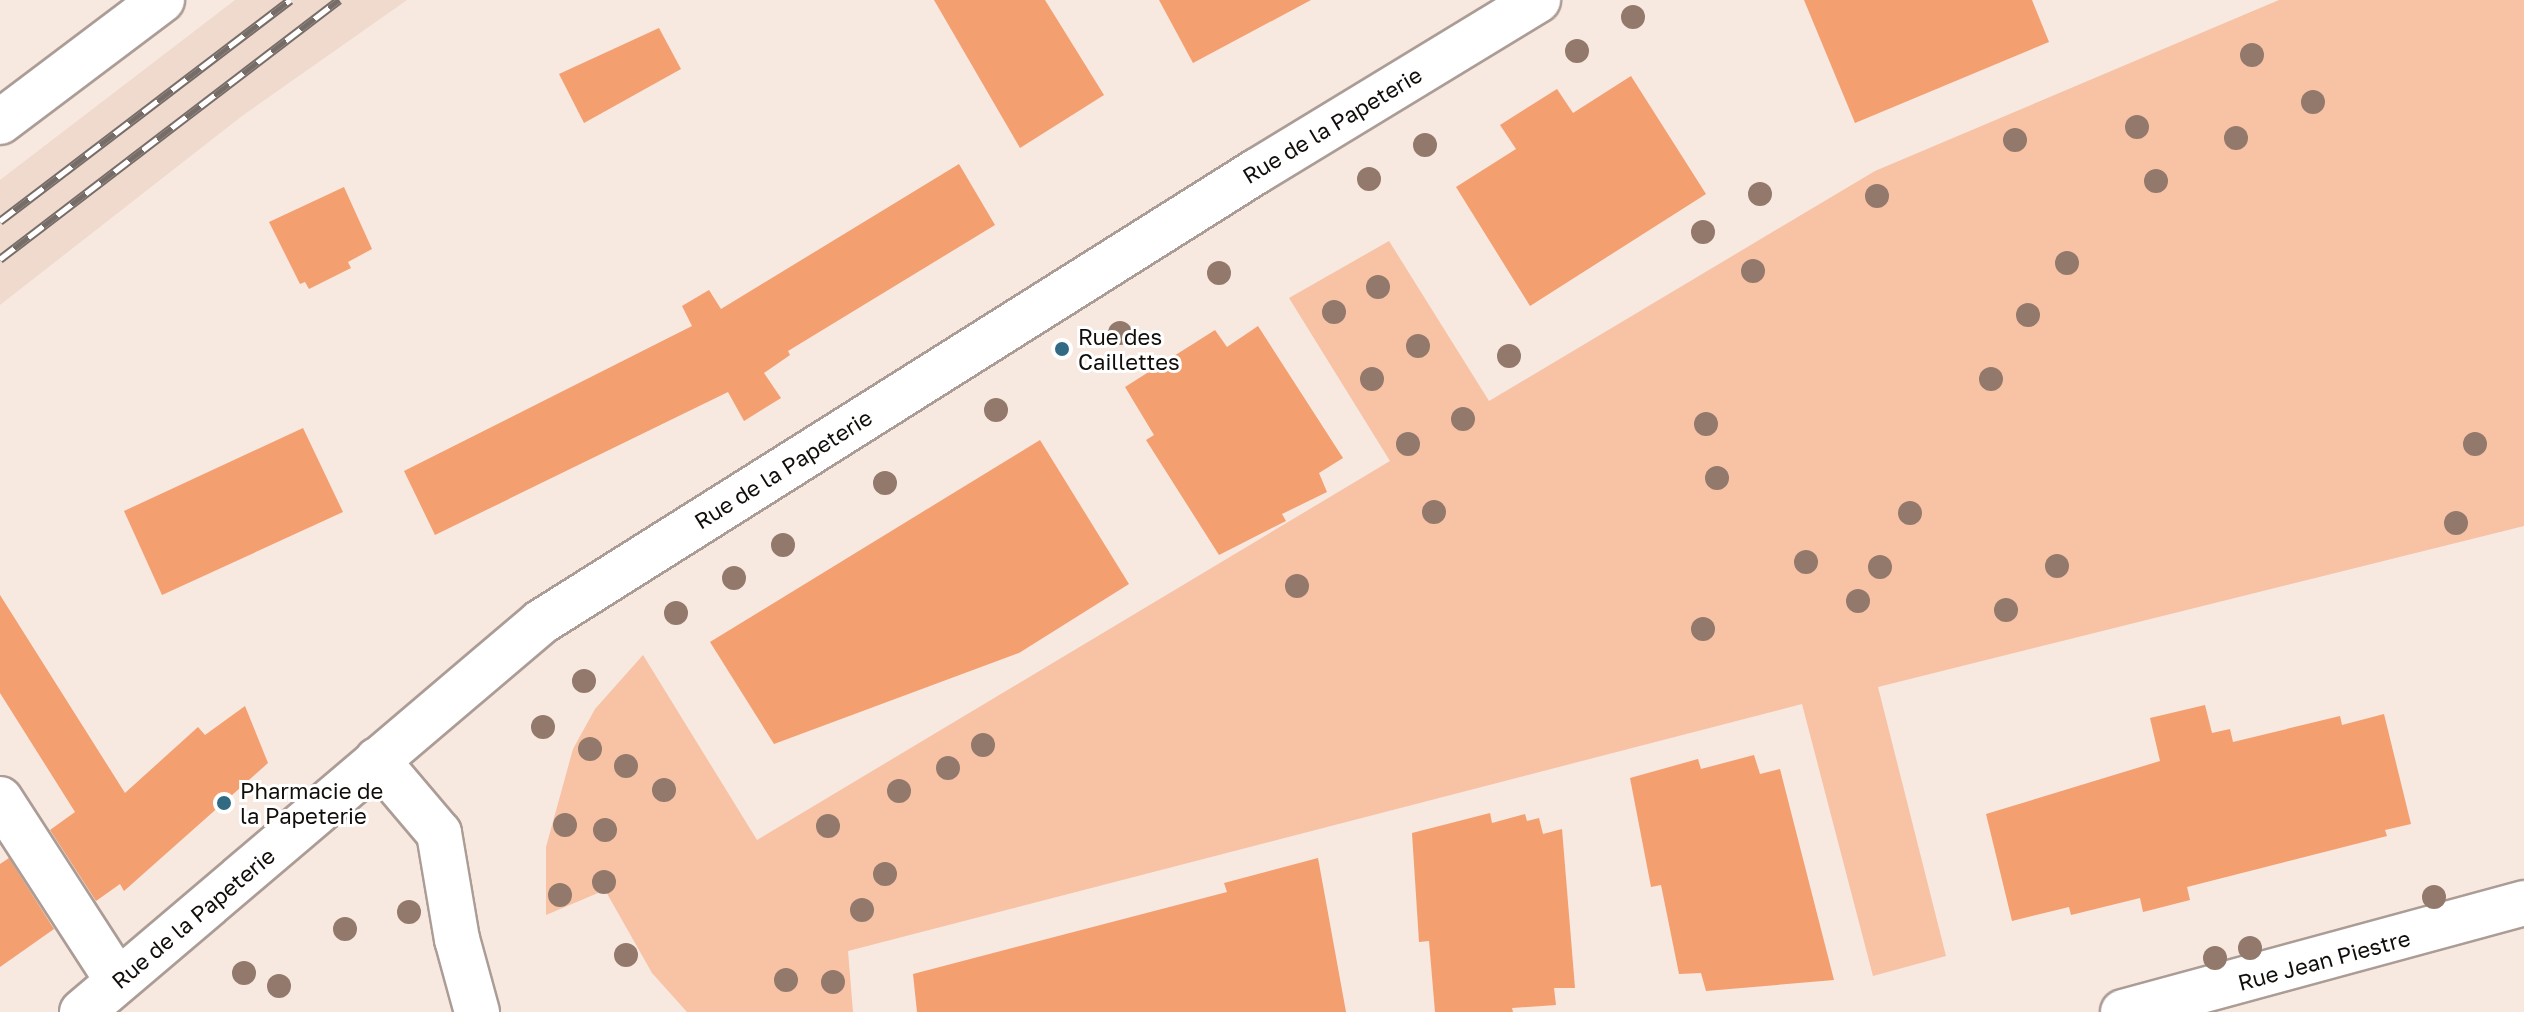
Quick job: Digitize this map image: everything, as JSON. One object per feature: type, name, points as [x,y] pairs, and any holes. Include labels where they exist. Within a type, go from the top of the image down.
[{"type":"street","points":[[0,122],[162,0]]},
{"type":"street","name":"Rue de la Papeterie","points":[[82,1012],[541,622],[1257,171],[1538,0]]},
{"type":"street","points":[[377,760],[439,833],[457,939],[477,1012]]},
{"type":"street","points":[[0,799],[117,980]]},
{"type":"street","name":"Rue Jean Piestre","points":[[2123,1012],[2211,1002],[2524,903]]},
{"type":"shaded area","points":[[235,0],[407,0],[242,116],[0,305],[0,180]]},
{"type":"shaded area","points":[[2279,0],[2524,0],[2524,526],[1878,687],[1946,956],[1873,976],[1802,704],[848,951],[853,1012],[687,1012],[652,973],[605,890],[546,915],[546,847],[573,749],[595,709],[643,655],[757,840],[1390,461],[1289,298],[1389,241],[1489,401],[1875,171]]},
{"type":"building","points":[[934,0],[1045,0],[1104,95],[1020,148]]},
{"type":"building","points":[[1159,0],[1311,0],[1193,63]]},
{"type":"building","points":[[1804,0],[2032,0],[2049,42],[1855,123]]},
{"type":"building","points":[[659,28],[681,69],[584,123],[559,74]]},
{"type":"building","points":[[1631,76],[1706,194],[1530,306],[1456,187],[1516,149],[1500,125],[1557,89],[1573,113]]},
{"type":"building","points":[[959,164],[995,225],[788,351],[790,355],[764,373],[781,398],[744,421],[728,392],[435,535],[404,471],[692,326],[682,306],[709,290],[721,309]]},
{"type":"building","points":[[344,187],[372,249],[348,262],[351,268],[309,289],[305,282],[300,284],[269,222]]},
{"type":"building","points":[[1258,326],[1343,458],[1319,473],[1327,492],[1282,514],[1286,521],[1219,555],[1146,440],[1154,435],[1125,387],[1215,330],[1227,347]]},
{"type":"building","points":[[303,428],[343,512],[162,595],[124,511]]},
{"type":"building","points":[[1040,440],[1129,584],[1019,653],[774,744],[710,642]]},
{"type":"building","points":[[0,595],[125,793],[198,727],[205,735],[245,706],[268,763],[124,891],[120,884],[96,901],[50,830],[75,812],[0,693]]},
{"type":"building","points":[[2205,705],[2212,733],[2230,729],[2233,742],[2340,716],[2342,725],[2384,714],[2411,824],[2385,830],[2387,836],[2187,887],[2190,900],[2143,912],[2140,898],[2071,915],[2069,907],[2012,921],[1986,814],[2160,761],[2150,718]]},
{"type":"building","points":[[1754,755],[1760,774],[1780,769],[1834,980],[1706,991],[1701,973],[1679,974],[1661,885],[1651,887],[1630,778],[1698,759],[1701,769]]},
{"type":"building","points":[[1490,813],[1492,823],[1525,814],[1527,821],[1539,818],[1543,834],[1562,829],[1575,988],[1554,988],[1556,1005],[1512,1008],[1513,1012],[1435,1012],[1429,941],[1419,942],[1412,833]]},
{"type":"building","points":[[9,858],[54,929],[0,967],[0,864]]},
{"type":"building","points":[[1318,858],[1346,1012],[917,1012],[913,974],[1227,892],[1224,883]]},
{"type":"railway","points":[[0,221],[290,0]]},
{"type":"railway","points":[[0,259],[339,0]]},
{"type":"place","name":"Rue des Caillettes","points":[[1062,349]]},
{"type":"place","name":"Pharmacie de la Papeterie","points":[[224,803]]}]
